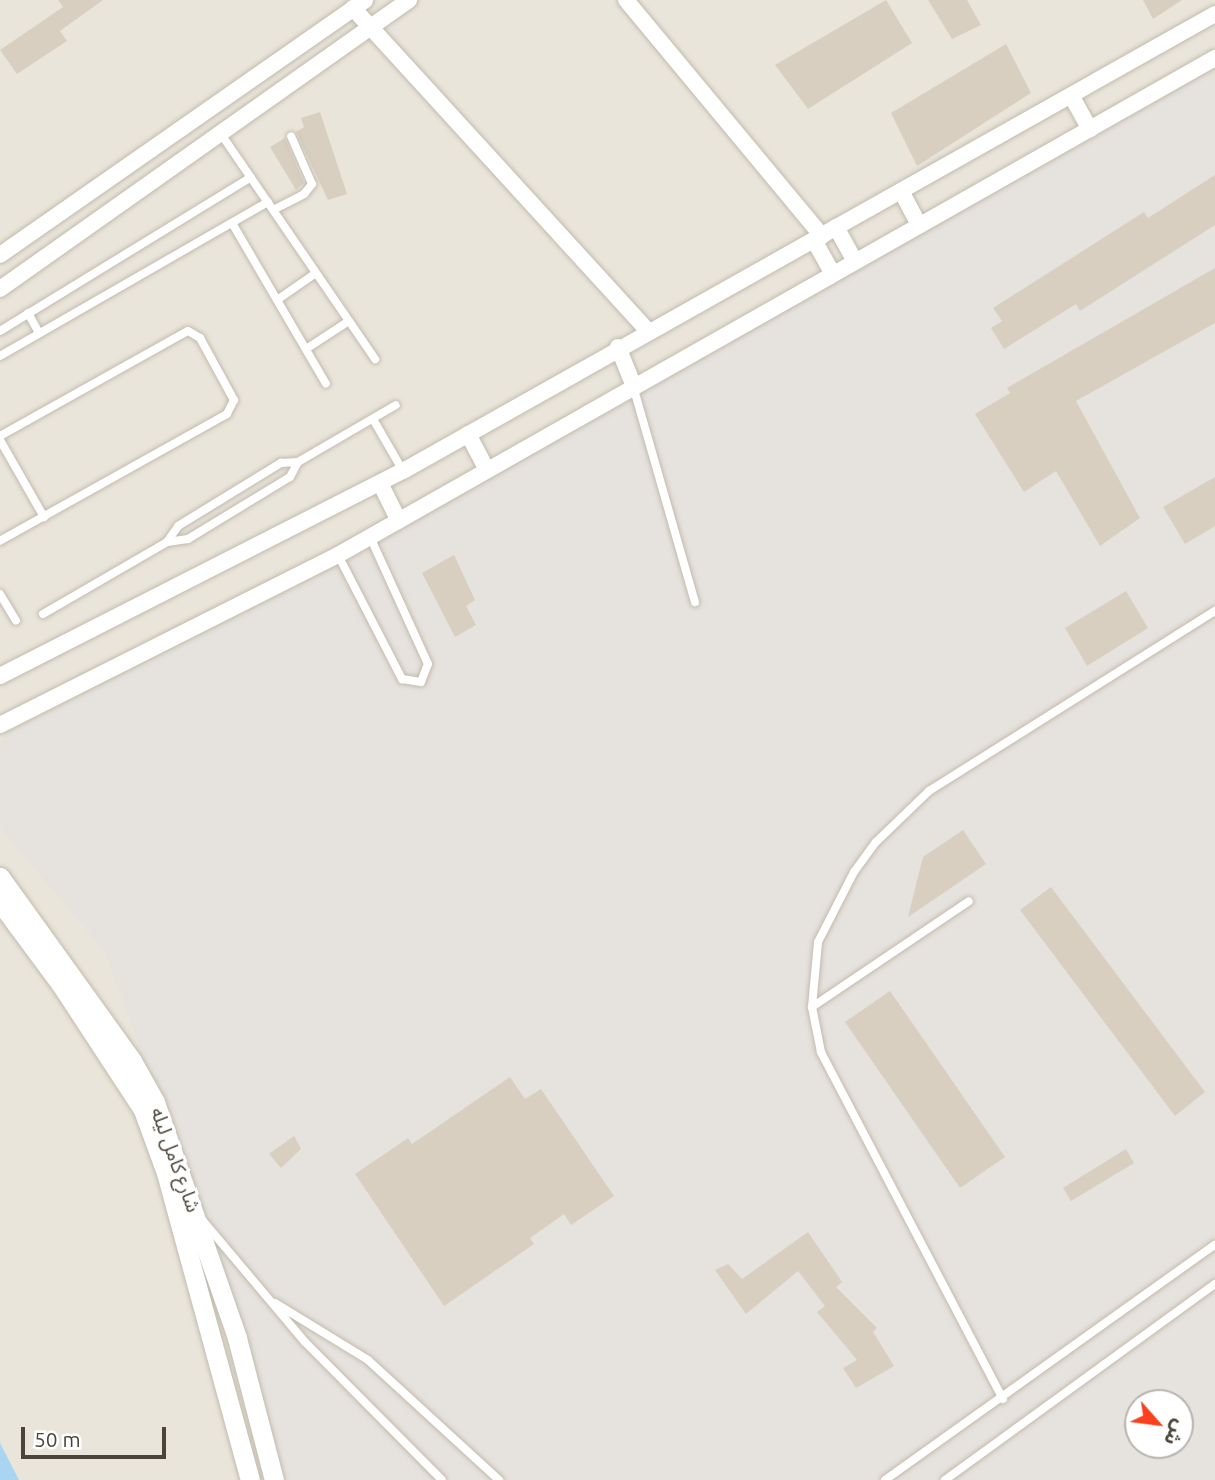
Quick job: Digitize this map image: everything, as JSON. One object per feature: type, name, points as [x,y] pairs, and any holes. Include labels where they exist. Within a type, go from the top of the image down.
[{"type":"street","points":[[626,0],[818,238],[832,272]]},
{"type":"street","points":[[0,289],[403,2]]},
{"type":"street","points":[[0,255],[359,4],[371,27],[647,330]]},
{"type":"street","points":[[0,676],[403,471],[647,330],[818,238],[1215,15]]},
{"type":"street","points":[[0,725],[338,555],[633,384],[1215,58]]},
{"type":"street","points":[[1072,97],[1090,129]]},
{"type":"street","points":[[204,112],[221,134]]},
{"type":"street","points":[[901,191],[919,225]]},
{"type":"street","points":[[836,227],[855,261]]},
{"type":"street","points":[[618,347],[633,384]]},
{"type":"street","points":[[468,434],[487,470]]},
{"type":"street","points":[[380,483],[399,521]]},
{"type":"street","name":"شارع كامل ليله","points":[[0,877],[132,1061],[155,1102],[237,1338],[274,1480]]},
{"type":"street","name":"شارع كامل ليله","points":[[0,902],[130,1084],[166,1173],[250,1480]]},
{"type":"street","points":[[166,1173],[194,1210]]},
{"type":"lane","points":[[221,134],[375,359]]},
{"type":"lane","points":[[0,356],[232,223],[304,194],[312,184],[291,136]]},
{"type":"lane","points":[[0,331],[250,177]]},
{"type":"lane","points":[[232,223],[326,384]]},
{"type":"lane","points":[[277,300],[316,273]]},
{"type":"lane","points":[[28,313],[39,333]]},
{"type":"lane","points":[[306,349],[349,321]]},
{"type":"lane","points":[[0,541],[44,517],[227,414],[234,405],[233,396],[200,338],[188,331],[0,438],[44,517]]},
{"type":"lane","points":[[633,384],[695,601]]},
{"type":"lane","points":[[167,542],[178,526],[281,463],[298,462],[396,405]]},
{"type":"lane","points":[[373,419],[403,471]]},
{"type":"lane","points":[[43,614],[167,542],[188,540],[290,477],[298,462]]},
{"type":"lane","points":[[338,555],[402,679],[421,682],[428,664],[370,537]]},
{"type":"lane","points":[[0,594],[16,621]]},
{"type":"lane","points":[[1003,1399],[821,1052],[811,1007],[814,962],[826,923],[854,872],[901,815],[960,770],[1215,611]]},
{"type":"lane","points":[[811,1007],[969,901]]},
{"type":"lane","points":[[194,1210],[269,1300],[344,1383],[442,1480]]},
{"type":"lane","points":[[885,1480],[898,1477],[1215,1245]]},
{"type":"lane","points":[[945,1480],[1215,1284]]},
{"type":"lane","points":[[269,1300],[369,1360],[499,1480]]},
{"type":"shaded area","points":[[0,0],[1215,0],[1215,1480],[0,1480]]},
{"type":"shaded area","points":[[1215,60],[1215,1480],[282,1480],[189,1185],[105,952],[0,828],[0,745],[5,733],[64,695]]},
{"type":"water","points":[[0,1443],[19,1480],[0,1480]]},
{"type":"building","points":[[58,0],[103,0],[60,31],[67,41],[17,74],[0,50],[63,7]]},
{"type":"building","points":[[886,0],[912,43],[808,109],[775,65]]},
{"type":"building","points":[[928,0],[967,0],[981,25],[952,39]]},
{"type":"building","points":[[1143,0],[1182,0],[1153,19]]},
{"type":"building","points":[[1006,44],[1031,93],[917,166],[891,113]]},
{"type":"building","points":[[320,112],[347,194],[328,200],[296,132],[304,127],[301,118]]},
{"type":"building","points":[[285,138],[304,183],[296,190],[270,147]]},
{"type":"building","points":[[1215,175],[1215,225],[1080,311],[1076,304],[1004,349],[991,328],[1002,321],[993,308],[1144,212],[1148,218]]},
{"type":"building","points":[[1215,268],[1215,323],[1076,401],[1140,518],[1100,546],[1056,471],[1024,492],[975,414],[1010,393],[1007,388]]},
{"type":"building","points":[[1215,477],[1215,526],[1185,544],[1163,507]]},
{"type":"building","points":[[454,555],[475,600],[466,606],[476,625],[455,637],[422,573]]},
{"type":"building","points":[[1126,591],[1148,628],[1087,666],[1065,628]]},
{"type":"building","points":[[963,830],[986,864],[908,917],[923,857]]},
{"type":"building","points":[[1051,887],[1205,1092],[1175,1116],[1020,910]]},
{"type":"building","points":[[890,991],[1005,1157],[960,1188],[845,1022]]},
{"type":"building","points":[[510,1077],[525,1099],[541,1089],[614,1196],[571,1225],[564,1214],[530,1238],[534,1244],[444,1306],[355,1174],[408,1138],[412,1144]]},
{"type":"building","points":[[294,1136],[301,1149],[281,1168],[269,1154]]},
{"type":"building","points":[[1126,1149],[1134,1163],[1071,1201],[1063,1188]]},
{"type":"building","points":[[808,1232],[842,1282],[836,1287],[877,1328],[873,1332],[894,1366],[856,1388],[843,1368],[857,1360],[817,1312],[825,1306],[798,1271],[746,1314],[715,1270],[728,1264],[742,1279]]}]
